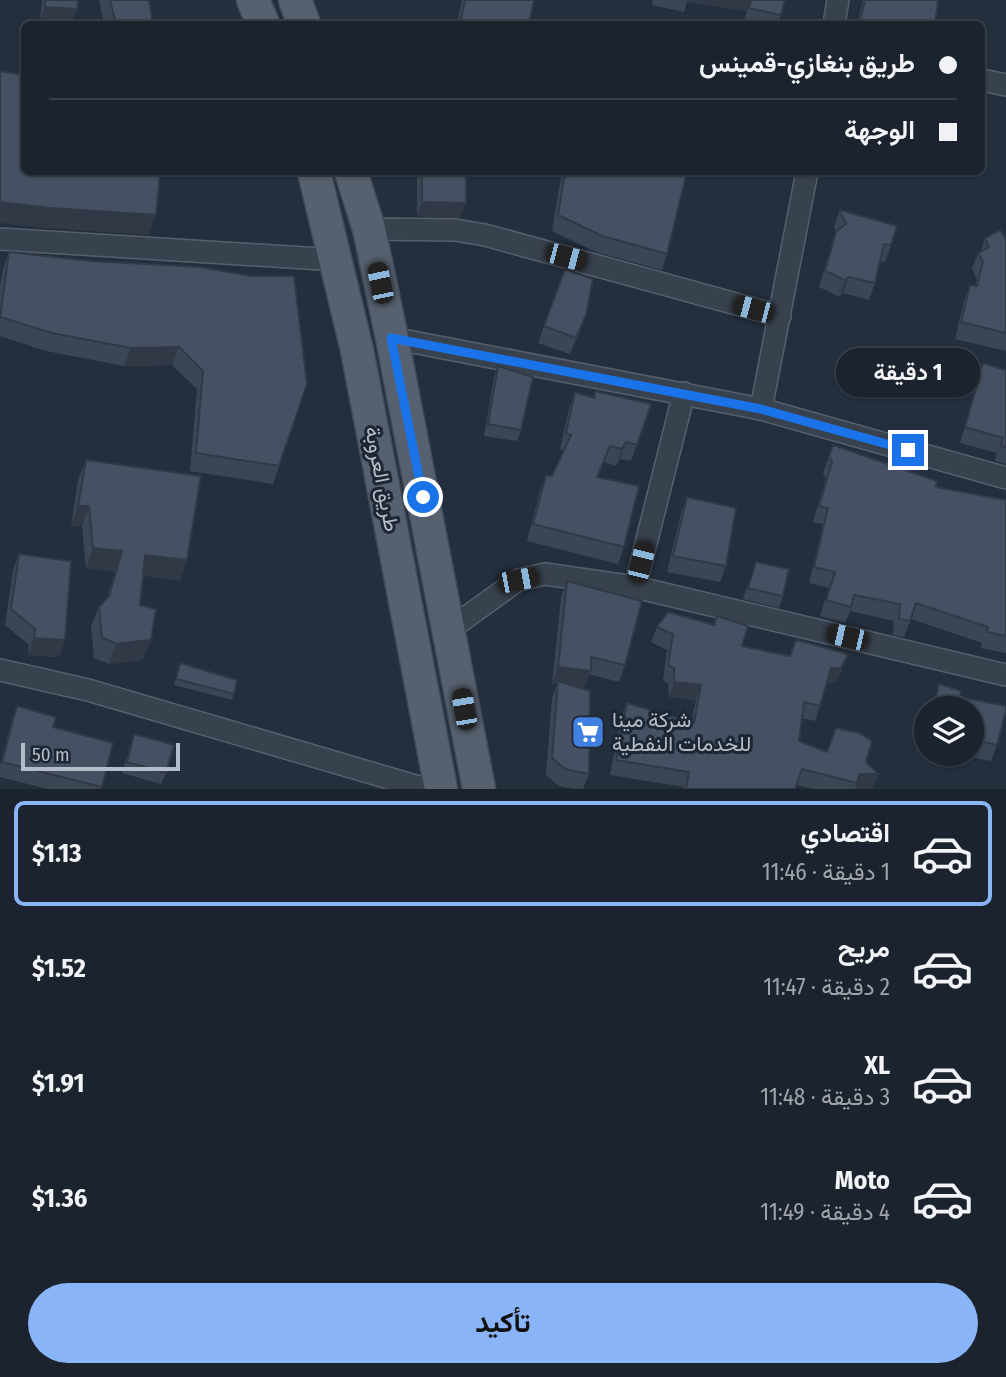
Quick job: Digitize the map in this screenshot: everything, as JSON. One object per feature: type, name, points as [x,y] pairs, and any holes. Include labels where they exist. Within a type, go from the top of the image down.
[{"type":"main road","points":[[253,0],[262,21]]},
{"type":"main road","points":[[295,0],[303,21]]},
{"type":"main road","name":"طريق العروبة","points":[[315,175],[358,350],[441,789]]},
{"type":"main road","points":[[352,175],[369,229],[450,629],[479,789]]},
{"type":"street","points":[[834,21],[838,0]]},
{"type":"street","points":[[985,81],[1006,85]]},
{"type":"street","points":[[761,409],[806,175]]},
{"type":"street","points":[[369,229],[455,230],[485,235],[780,316]]},
{"type":"street","points":[[0,239],[337,260]]},
{"type":"street","points":[[391,338],[761,409],[1006,478]]},
{"type":"street","points":[[635,587],[684,394]]},
{"type":"street","points":[[450,629],[518,580],[544,575],[635,587],[1006,675]]},
{"type":"street","points":[[0,670],[88,690],[426,789]]},
{"type":"building","points":[[45,0],[78,0],[77,9],[45,7]]},
{"type":"building","points":[[110,0],[149,0],[152,21],[115,21]]},
{"type":"building","points":[[465,0],[534,0],[530,21],[461,21]]},
{"type":"building","points":[[751,0],[785,0],[781,15],[749,8]]},
{"type":"building","points":[[865,0],[938,0],[935,21],[860,20]]},
{"type":"building","points":[[0,71],[21,74],[21,175],[160,175],[156,215],[0,202]]},
{"type":"building","points":[[422,175],[466,175],[466,203],[422,202]]},
{"type":"building","points":[[565,175],[686,175],[667,254],[602,236],[558,215]]},
{"type":"building","points":[[840,210],[897,226],[891,245],[884,244],[875,283],[849,277],[845,280],[825,271],[836,232],[846,224]]},
{"type":"building","points":[[1000,230],[1006,239],[1006,333],[961,322],[970,285],[977,286],[983,262],[978,253],[989,247],[985,238]]},
{"type":"building","points":[[9,252],[91,261],[200,267],[252,276],[294,276],[307,384],[279,466],[196,453],[203,371],[179,347],[131,348],[52,333],[0,317]]},
{"type":"building","points":[[565,269],[593,279],[586,315],[576,338],[544,326]]},
{"type":"building","points":[[983,363],[1006,370],[1006,447],[1001,446],[1003,438],[965,427]]},
{"type":"building","points":[[498,366],[533,377],[521,430],[488,424]]},
{"type":"building","points":[[595,391],[651,404],[637,445],[626,442],[622,449],[610,446],[597,477],[639,486],[624,547],[533,524],[546,475],[552,476],[571,435],[566,433],[575,392],[594,398]]},
{"type":"building","points":[[833,445],[937,481],[936,487],[1006,500],[1006,636],[987,632],[988,627],[916,603],[910,621],[899,619],[900,604],[854,595],[851,607],[826,600],[835,572],[814,567],[828,508],[819,506],[832,462],[829,457]]},
{"type":"building","points":[[86,460],[201,476],[187,560],[145,555],[140,605],[156,609],[151,640],[116,644],[102,637],[99,607],[109,596],[122,551],[93,548],[89,506],[78,506]]},
{"type":"building","points":[[687,497],[736,508],[726,566],[673,556]]},
{"type":"building","points":[[19,554],[71,561],[65,640],[34,638],[35,629],[11,609]]},
{"type":"building","points":[[756,562],[789,569],[783,596],[748,588]]},
{"type":"building","points":[[567,581],[642,601],[625,665],[591,657],[591,671],[558,667]]},
{"type":"building","points":[[668,612],[714,625],[717,616],[748,626],[742,646],[790,656],[796,640],[848,654],[841,668],[831,668],[820,706],[804,702],[799,741],[827,752],[836,728],[859,733],[872,741],[866,762],[878,774],[859,774],[857,783],[802,769],[795,789],[686,789],[689,772],[616,760],[627,703],[694,723],[701,685],[674,682],[674,668],[668,665],[673,634],[657,627]]},
{"type":"building","points":[[180,663],[237,680],[234,694],[176,679]]},
{"type":"building","points":[[558,681],[590,691],[589,774],[565,769],[552,758]]},
{"type":"building","points":[[939,684],[961,691],[960,696],[936,696]]},
{"type":"building","points":[[984,702],[1006,706],[997,745],[984,742]]},
{"type":"building","points":[[17,706],[56,717],[53,727],[113,743],[102,787],[2,762]]},
{"type":"building","points":[[134,734],[174,745],[166,773],[127,762]]},
{"type":"place","name":"شركة مينا للخدمات النفطية","points":[[588,732]]},
{"type":"route","points":[[423,497],[391,338],[761,409],[908,450]]}]
